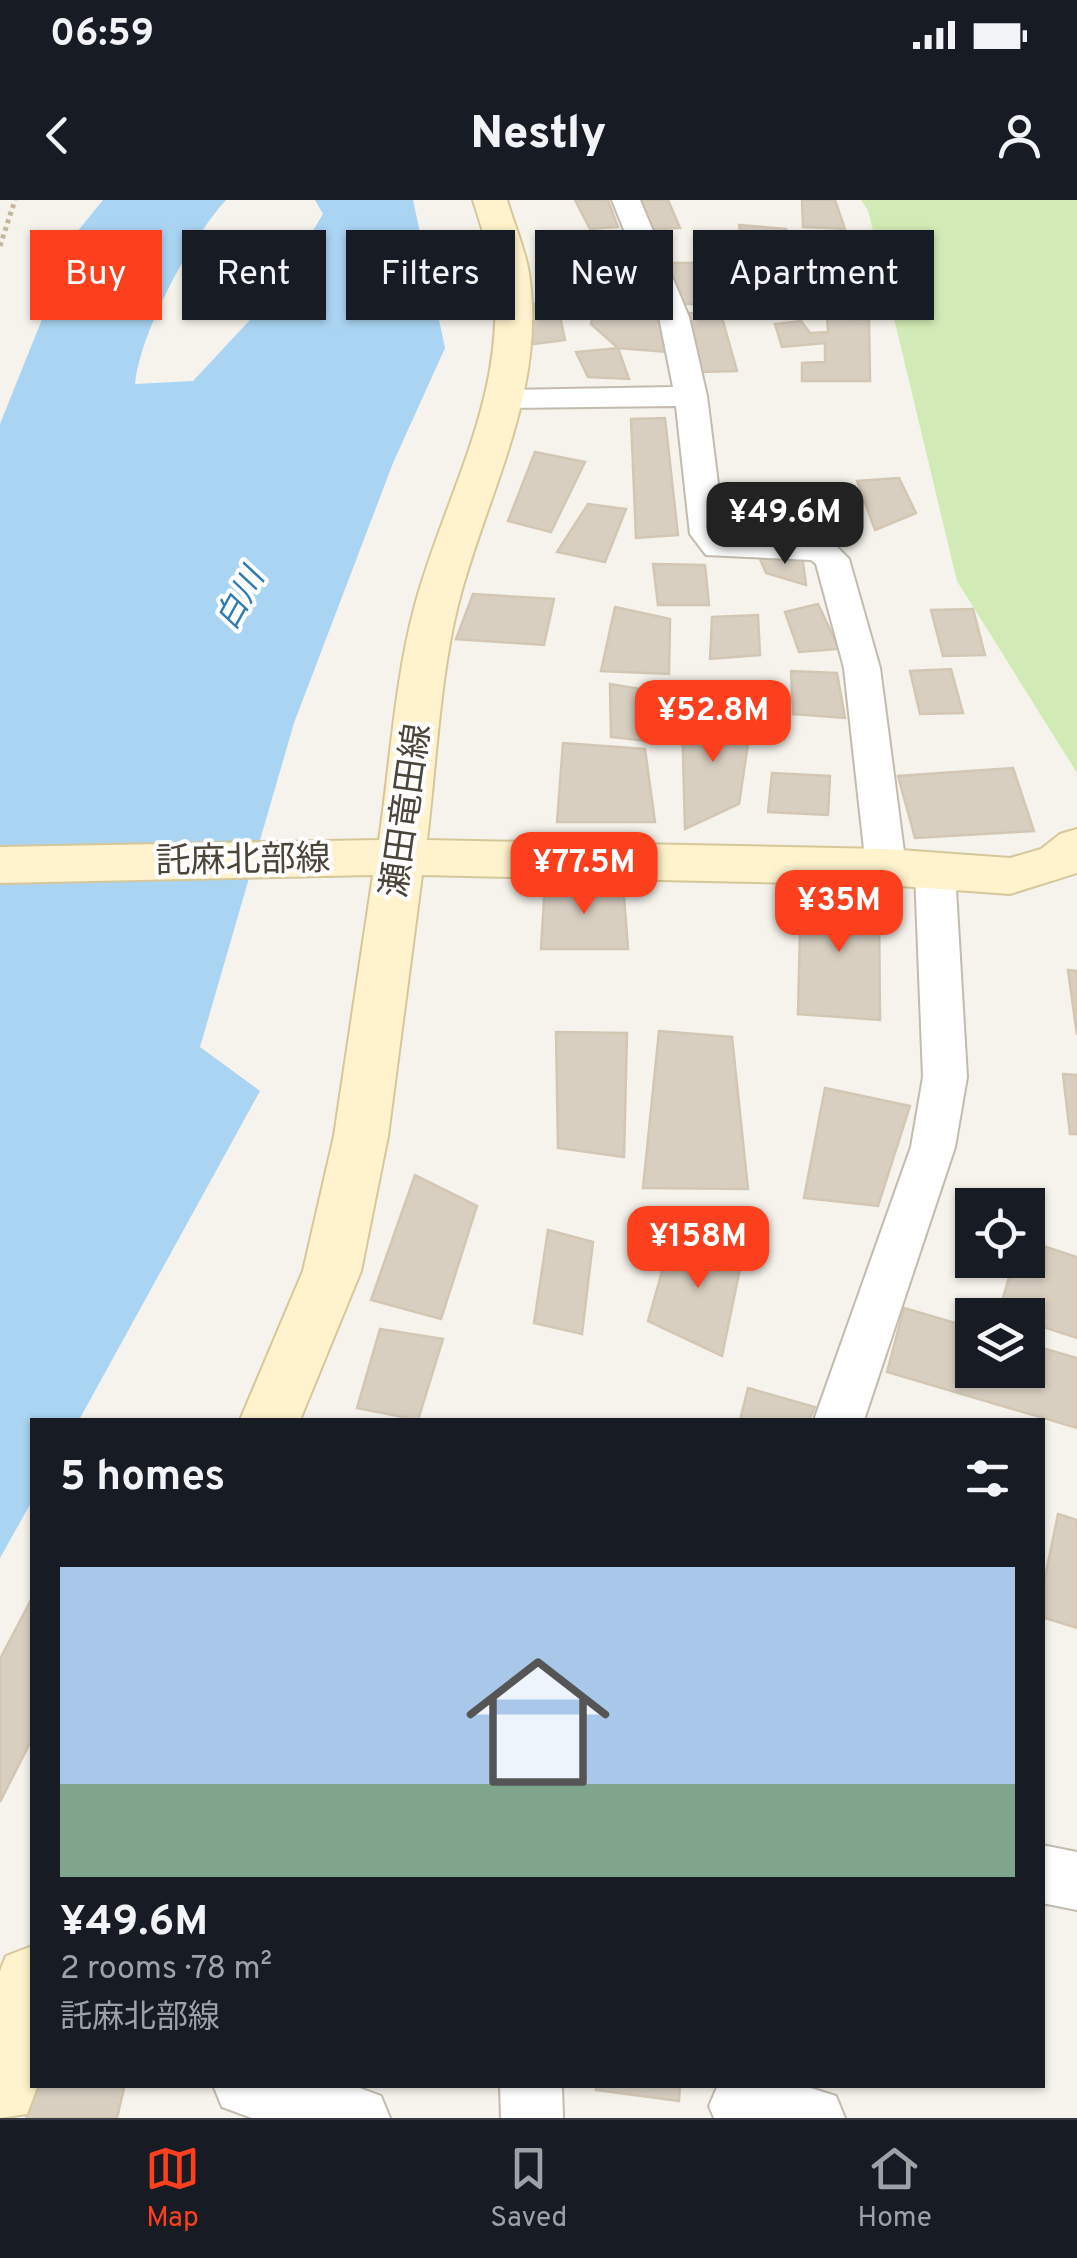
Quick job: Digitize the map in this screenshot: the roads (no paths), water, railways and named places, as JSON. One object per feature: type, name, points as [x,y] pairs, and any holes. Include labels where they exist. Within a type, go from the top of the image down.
[{"type":"main road","name":"瀬田竜田線","points":[[271,1418],[332,1270],[361,1136],[435,610],[460,524],[507,398],[513,333],[511,272],[490,200]]},
{"type":"main road","name":"託麻北部線","points":[[0,866],[402,857],[886,867],[1010,876],[1058,862],[1077,846]]},
{"type":"street","points":[[626,200],[674,317],[691,396],[707,534],[718,547],[820,550],[832,559],[862,668],[886,867]]},
{"type":"street","points":[[507,398],[691,396]]},
{"type":"street","points":[[840,1418],[934,1147],[944,1077],[935,872]]},
{"type":"street","points":[[1045,1875],[1077,1880]]},
{"type":"street","points":[[254,2088],[359,2118]]},
{"type":"street","points":[[531,2088],[532,2118]]},
{"type":"street","points":[[739,2103],[814,2118]]},
{"type":"water","points":[[103,200],[226,200],[203,230],[182,230],[182,265],[162,302],[162,230],[79,230]]},
{"type":"water","name":"白川","points":[[315,200],[413,200],[419,230],[346,230],[346,320],[439,320],[445,348],[393,463],[294,723],[200,1047],[260,1091],[80,1418],[30,1418],[30,1505],[0,1558],[0,424],[42,320],[154,320],[135,384],[193,381],[250,320],[326,320],[326,230],[313,230],[323,214]]}]
